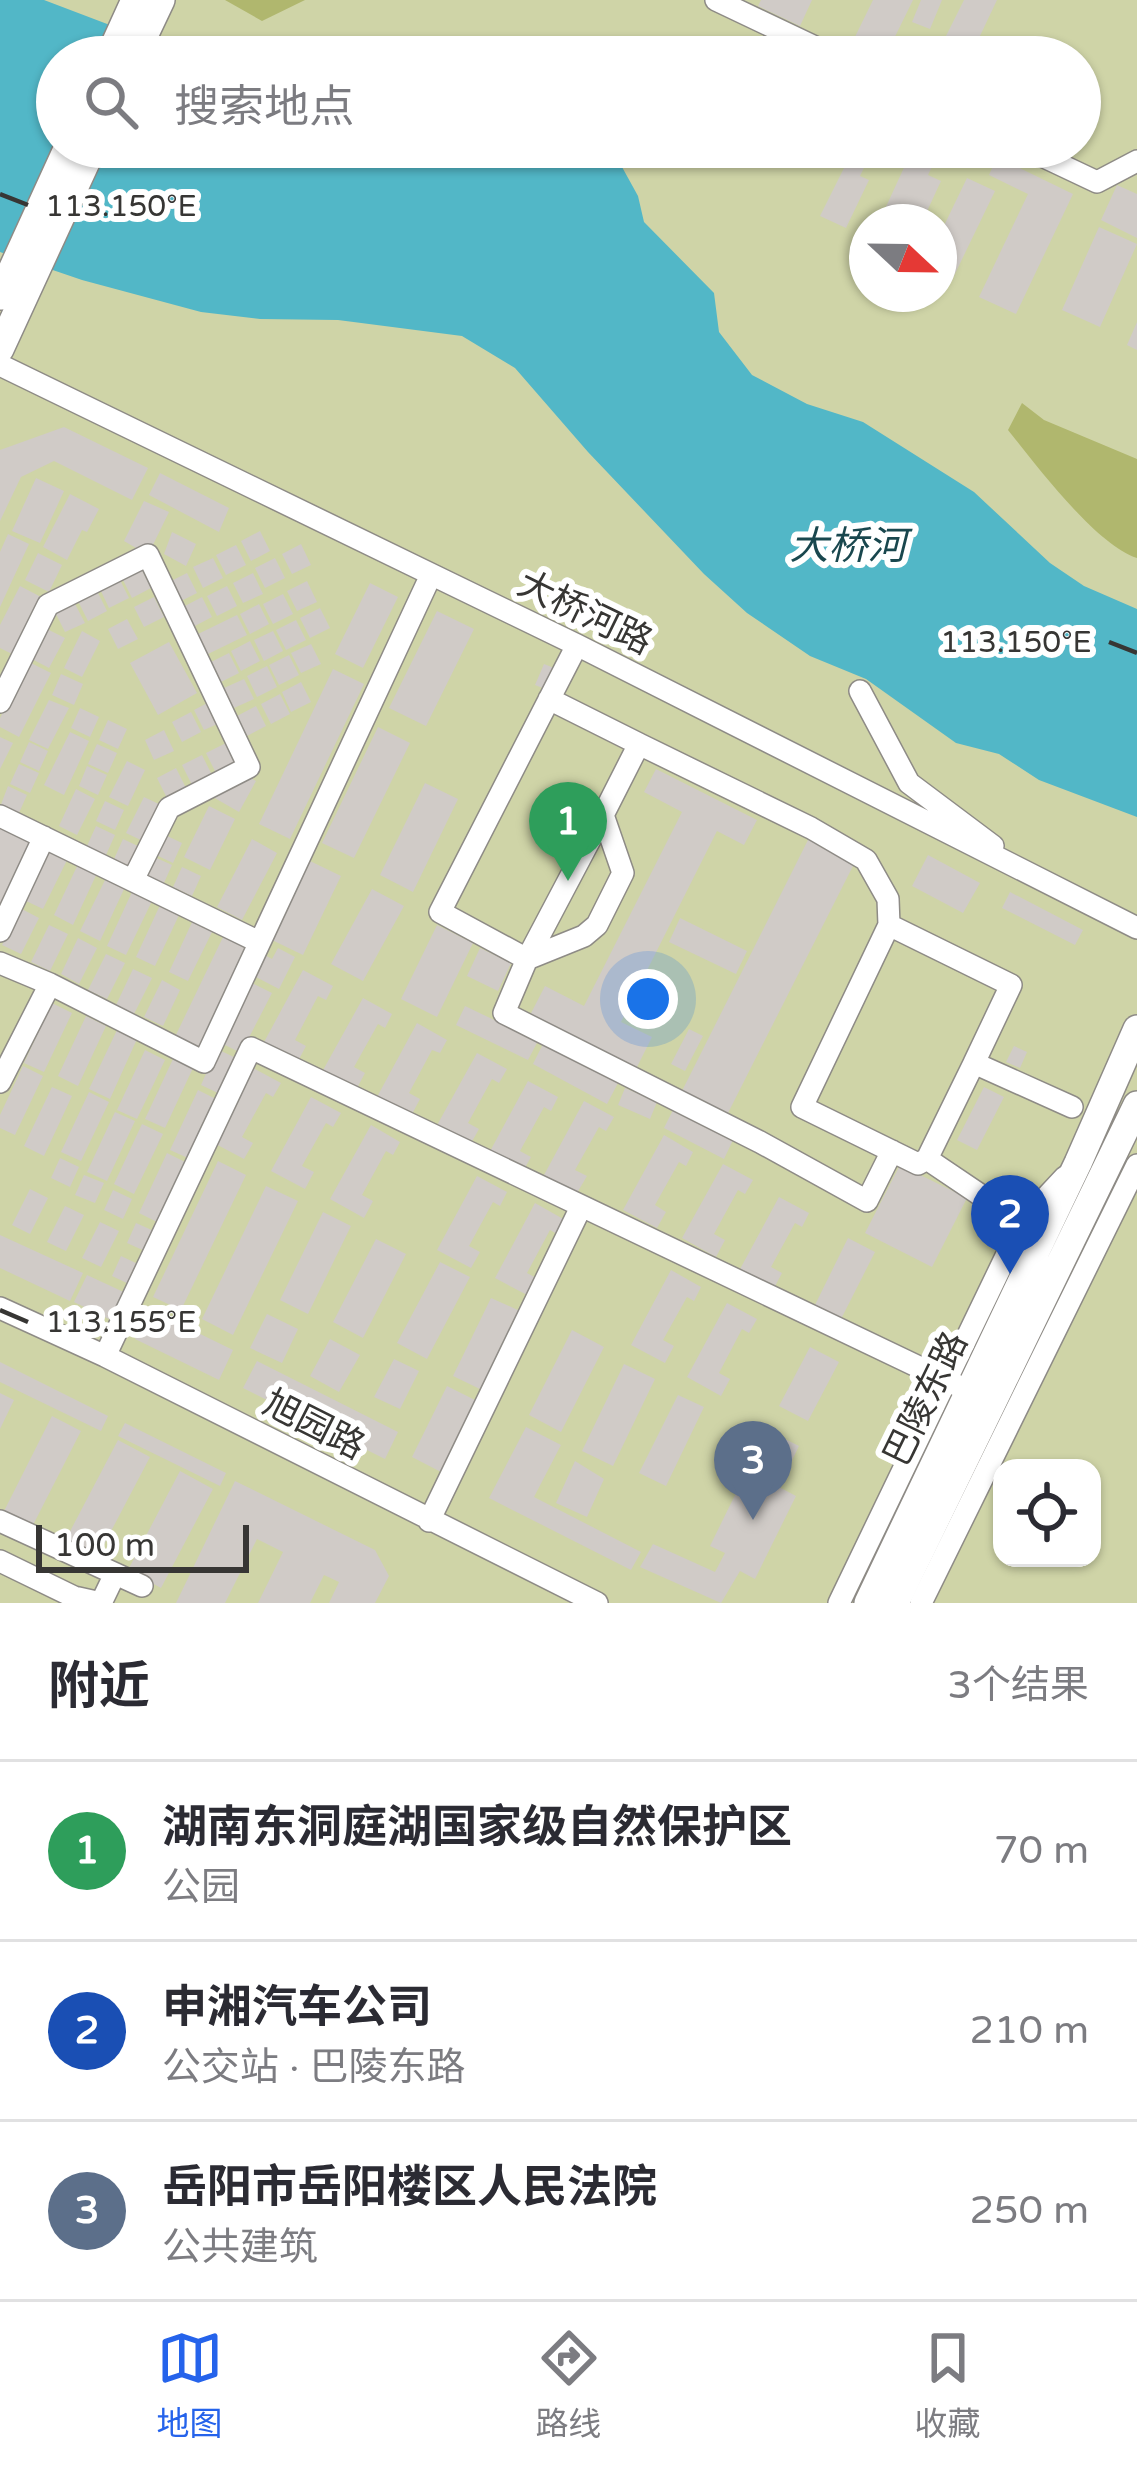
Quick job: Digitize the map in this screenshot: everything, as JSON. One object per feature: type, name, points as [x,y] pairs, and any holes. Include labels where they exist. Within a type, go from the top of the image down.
[{"type":"main road","points":[[119,36],[135,0]]},
{"type":"main road","points":[[144,36],[161,0]]},
{"type":"main road","points":[[0,296],[58,168]]},
{"type":"main road","points":[[2,351],[84,168]]},
{"type":"main road","name":"巴陵东路","points":[[868,1603],[957,1386],[1078,1163],[1137,1030]]},
{"type":"main road","name":"巴陵东路","points":[[895,1603],[1137,1106]]},
{"type":"street","points":[[716,0],[792,36]]},
{"type":"street","points":[[1067,168],[1096,182],[1137,161]]},
{"type":"street","name":"大桥河路","points":[[2,351],[431,575],[1137,928]]},
{"type":"street","points":[[0,702],[48,605],[148,555],[248,767],[169,808],[133,880]]},
{"type":"street","points":[[0,963],[204,1062],[431,575]]},
{"type":"street","points":[[526,959],[440,912],[577,646]]},
{"type":"street","points":[[860,691],[909,783],[1016,870]]},
{"type":"street","points":[[549,699],[811,827],[866,860],[888,898],[889,926],[802,1107],[918,1164],[927,1159],[1011,986],[889,926]]},
{"type":"street","points":[[639,744],[526,959],[504,1013],[867,1201],[892,1151]]},
{"type":"street","points":[[526,959],[597,926],[623,873],[603,814]]},
{"type":"street","points":[[0,816],[260,942]]},
{"type":"street","points":[[0,931],[44,837]]},
{"type":"street","points":[[0,1082],[50,984]]},
{"type":"street","points":[[105,1356],[251,1048],[957,1386]]},
{"type":"street","points":[[974,1064],[1072,1107]]},
{"type":"street","points":[[927,1159],[1022,1223]]},
{"type":"street","points":[[839,1603],[957,1386],[1022,1223],[1078,1163]]},
{"type":"street","points":[[921,1603],[1137,1165]]},
{"type":"street","points":[[429,1521],[580,1209]]},
{"type":"street","name":"旭园路","points":[[0,1308],[597,1603]]},
{"type":"street","points":[[0,1521],[142,1586]]},
{"type":"street","points":[[0,1561],[74,1597],[100,1603],[115,1574]]},
{"type":"green space","points":[[0,0],[1137,0],[1137,1603],[0,1603]]},
{"type":"green space","points":[[225,0],[305,0],[262,21]]},
{"type":"green space","points":[[1022,403],[1044,420],[1137,459],[1137,558],[1085,521],[1008,430]]},
{"type":"water","name":"大桥河","points":[[0,0],[44,0],[139,36],[36,36],[36,168],[623,168],[638,196],[644,222],[714,293],[719,332],[752,375],[807,404],[863,422],[974,492],[1050,563],[1084,586],[1137,609],[1137,817],[1039,780],[999,754],[956,743],[866,679],[810,656],[747,613],[588,452],[515,368],[462,336],[338,320],[201,312],[0,252]]},
{"type":"building","points":[[761,0],[812,0],[800,26],[758,6]]},
{"type":"building","points":[[873,0],[913,0],[895,36],[855,36]]},
{"type":"building","points":[[921,0],[942,0],[930,29],[912,22]]},
{"type":"building","points":[[964,0],[997,0],[980,36],[946,36]]},
{"type":"building","points":[[844,168],[864,168],[860,176],[869,180],[858,204],[849,204],[846,228],[820,216]]},
{"type":"building","points":[[904,168],[931,168],[928,175],[941,181],[930,204],[887,204]]},
{"type":"building","points":[[992,168],[1020,168],[1073,194],[1016,314],[979,297],[1028,194],[989,175]]},
{"type":"building","points":[[967,178],[995,191],[957,270],[957,204]]},
{"type":"building","points":[[1117,185],[1137,194],[1137,238],[1101,220]]},
{"type":"building","points":[[1099,227],[1137,244],[1100,327],[1062,310]]},
{"type":"building","points":[[1137,322],[1137,350],[1127,345]]},
{"type":"building","points":[[64,427],[148,468],[132,500],[54,461],[21,477],[0,521],[0,450]]},
{"type":"building","points":[[160,473],[229,508],[219,532],[149,495]]},
{"type":"building","points":[[36,478],[64,491],[40,543],[12,531]]},
{"type":"building","points":[[70,494],[99,509],[67,560],[43,547]]},
{"type":"building","points":[[144,501],[169,512],[148,555],[124,541]]},
{"type":"building","points":[[260,531],[270,551],[251,561],[241,541]]},
{"type":"building","points":[[172,532],[196,544],[186,566],[164,554]]},
{"type":"building","points":[[8,534],[29,544],[0,607],[0,552]]},
{"type":"building","points":[[301,544],[311,565],[292,574],[282,554]]},
{"type":"building","points":[[236,545],[246,565],[226,575],[216,555]]},
{"type":"building","points":[[38,553],[62,565],[49,592],[25,580]]},
{"type":"building","points":[[213,558],[223,578],[203,588],[193,567]]},
{"type":"building","points":[[275,558],[285,578],[265,588],[255,568]]},
{"type":"building","points":[[141,568],[151,588],[132,598],[122,578]]},
{"type":"building","points":[[187,573],[197,593],[177,603],[167,583]]},
{"type":"building","points":[[253,573],[263,594],[243,603],[233,583]]},
{"type":"building","points":[[119,578],[129,598],[109,608],[99,587]]},
{"type":"building","points":[[307,581],[317,602],[297,611],[287,591]]},
{"type":"building","points":[[370,583],[398,597],[363,668],[335,654]]},
{"type":"building","points":[[20,586],[45,599],[16,656],[0,648],[0,625]]},
{"type":"building","points":[[227,586],[237,606],[217,616],[207,596]]},
{"type":"building","points":[[97,591],[107,611],[88,621],[78,601]]},
{"type":"building","points":[[283,594],[293,614],[273,624],[263,604]]},
{"type":"building","points":[[154,597],[164,617],[144,627],[134,607]]},
{"type":"building","points":[[202,597],[212,617],[193,627],[183,607]]},
{"type":"building","points":[[74,602],[85,623],[65,632],[55,612]]},
{"type":"building","points":[[259,604],[269,624],[250,634],[240,614]]},
{"type":"building","points":[[320,608],[330,628],[310,638],[300,618]]},
{"type":"building","points":[[437,611],[474,629],[426,726],[389,708]]},
{"type":"building","points":[[237,615],[247,635],[206,655],[196,635]]},
{"type":"building","points":[[127,619],[138,639],[118,649],[108,629]]},
{"type":"building","points":[[296,620],[306,640],[286,650],[276,630]]},
{"type":"building","points":[[45,628],[65,638],[49,668],[30,658]]},
{"type":"building","points":[[82,631],[100,641],[82,677],[64,668]]},
{"type":"building","points":[[273,631],[283,651],[264,661],[254,640]]},
{"type":"building","points":[[250,641],[260,661],[241,671],[231,651]]},
{"type":"building","points":[[169,642],[197,693],[158,715],[130,663]]},
{"type":"building","points":[[311,644],[321,664],[301,673],[291,653]]},
{"type":"building","points":[[229,653],[239,673],[219,683],[209,663]]},
{"type":"building","points":[[289,655],[299,675],[279,685],[269,665]]},
{"type":"building","points":[[29,662],[51,673],[19,737],[0,727],[0,718]]},
{"type":"building","points":[[544,664],[554,668],[545,689],[535,685]]},
{"type":"building","points":[[267,666],[277,687],[257,697],[247,676]]},
{"type":"building","points":[[333,669],[364,684],[290,839],[259,824]]},
{"type":"building","points":[[61,674],[83,684],[74,705],[52,695]]},
{"type":"building","points":[[244,679],[254,699],[234,708],[224,688]]},
{"type":"building","points":[[301,682],[311,702],[291,712],[282,692]]},
{"type":"building","points":[[280,694],[290,714],[271,724],[261,704]]},
{"type":"building","points":[[49,700],[69,708],[48,749],[29,740]]},
{"type":"building","points":[[213,700],[224,721],[204,730],[194,710]]},
{"type":"building","points":[[256,706],[266,726],[247,736],[237,716]]},
{"type":"building","points":[[80,708],[99,717],[90,737],[71,728]]},
{"type":"building","points":[[191,712],[201,732],[182,742],[172,722]]},
{"type":"building","points":[[108,720],[127,729],[118,749],[99,740]]},
{"type":"building","points":[[378,727],[410,743],[354,858],[322,843]]},
{"type":"building","points":[[164,730],[174,751],[154,760],[145,740]]},
{"type":"building","points":[[70,732],[89,741],[64,795],[44,785]]},
{"type":"building","points":[[0,737],[13,743],[0,769]]},
{"type":"building","points":[[29,742],[48,751],[39,771],[20,762]]},
{"type":"building","points":[[226,743],[236,763],[216,773],[206,753]]},
{"type":"building","points":[[97,744],[117,753],[108,773],[88,764]]},
{"type":"building","points":[[202,755],[212,775],[192,785],[182,765]]},
{"type":"building","points":[[127,761],[145,770],[128,806],[109,797]]},
{"type":"building","points":[[19,764],[39,773],[30,793],[10,784]]},
{"type":"building","points":[[87,766],[107,775],[98,795],[79,786]]},
{"type":"building","points":[[176,768],[186,788],[167,798],[157,778]]},
{"type":"building","points":[[656,769],[757,820],[744,845],[717,831],[621,1022],[652,1037],[634,1073],[528,1019],[545,986],[584,1006],[682,812],[644,792]]},
{"type":"building","points":[[247,776],[256,781],[239,812],[213,797],[218,787]]},
{"type":"building","points":[[425,783],[458,799],[413,892],[380,875]]},
{"type":"building","points":[[8,786],[27,795],[18,815],[0,807]]},
{"type":"building","points":[[76,789],[95,799],[77,835],[59,826]]},
{"type":"building","points":[[144,797],[163,806],[145,842],[126,833]]},
{"type":"building","points":[[105,801],[124,810],[115,830],[96,821]]},
{"type":"building","points":[[209,806],[235,819],[210,870],[184,857]]},
{"type":"building","points":[[96,826],[115,835],[106,855],[87,846]]},
{"type":"building","points":[[0,827],[33,843],[0,911]]},
{"type":"building","points":[[163,834],[182,843],[173,863],[154,854]]},
{"type":"building","points":[[810,836],[856,860],[728,1113],[682,1091]]},
{"type":"building","points":[[123,839],[142,848],[134,868],[114,859]]},
{"type":"building","points":[[252,839],[277,853],[242,920],[217,907]]},
{"type":"building","points":[[49,847],[69,856],[43,909],[24,900]]},
{"type":"building","points":[[928,855],[980,883],[963,913],[912,886]]},
{"type":"building","points":[[152,856],[172,865],[163,885],[143,876]]},
{"type":"building","points":[[310,861],[341,876],[303,955],[272,940]]},
{"type":"building","points":[[79,862],[98,871],[73,925],[54,915]]},
{"type":"building","points":[[182,867],[201,876],[192,896],[173,887]]},
{"type":"building","points":[[106,878],[125,887],[100,941],[80,931]]},
{"type":"building","points":[[372,889],[404,906],[363,981],[331,964]]},
{"type":"building","points":[[132,892],[152,901],[126,955],[107,946]]},
{"type":"building","points":[[1010,892],[1083,930],[1075,945],[1002,908]]},
{"type":"building","points":[[161,903],[180,913],[155,966],[136,957]]},
{"type":"building","points":[[20,908],[39,918],[21,954],[2,945]]},
{"type":"building","points":[[194,918],[214,928],[188,981],[169,972]]},
{"type":"building","points":[[680,918],[747,951],[736,974],[669,942]]},
{"type":"building","points":[[49,925],[68,934],[50,971],[31,962]]},
{"type":"building","points":[[437,925],[473,943],[437,1017],[401,999]]},
{"type":"building","points":[[224,935],[249,947],[197,1053],[173,1041]]},
{"type":"building","points":[[78,938],[97,948],[79,984],[61,974]]},
{"type":"building","points":[[278,948],[295,957],[279,989],[250,974],[261,953],[272,959]]},
{"type":"building","points":[[480,948],[511,963],[498,991],[467,976]]},
{"type":"building","points":[[106,954],[125,963],[107,999],[88,990]]},
{"type":"building","points":[[133,969],[152,978],[134,1014],[116,1005]]},
{"type":"building","points":[[303,970],[333,986],[326,1000],[318,996],[295,1040],[306,1046],[297,1063],[263,1044]]},
{"type":"building","points":[[162,980],[180,990],[163,1026],[144,1017]]},
{"type":"building","points":[[250,982],[272,993],[241,1053],[219,1042]]},
{"type":"building","points":[[363,998],[392,1014],[385,1028],[378,1024],[354,1067],[365,1073],[356,1090],[322,1072]]},
{"type":"building","points":[[52,1003],[72,1013],[44,1072],[24,1063]]},
{"type":"building","points":[[465,1006],[538,1041],[528,1060],[456,1025]]},
{"type":"building","points":[[86,1016],[106,1026],[78,1086],[58,1076]]},
{"type":"building","points":[[417,1023],[447,1040],[440,1053],[432,1050],[409,1093],[420,1099],[411,1116],[377,1097]]},
{"type":"building","points":[[689,1029],[703,1036],[685,1071],[671,1064]]},
{"type":"building","points":[[117,1030],[137,1039],[110,1099],[89,1089]]},
{"type":"building","points":[[543,1044],[618,1083],[607,1104],[533,1064]]},
{"type":"building","points":[[1014,1046],[1027,1052],[1020,1068],[1006,1062]]},
{"type":"building","points":[[217,1049],[236,1058],[220,1094],[201,1085]]},
{"type":"building","points":[[145,1050],[165,1060],[137,1119],[117,1110]]},
{"type":"building","points":[[477,1053],[507,1069],[499,1083],[492,1079],[468,1123],[479,1129],[470,1145],[436,1127]]},
{"type":"building","points":[[173,1059],[193,1068],[165,1128],[145,1119]]},
{"type":"building","points":[[23,1066],[43,1076],[15,1135],[0,1128],[0,1115]]},
{"type":"building","points":[[251,1067],[281,1083],[273,1097],[266,1093],[242,1137],[253,1143],[244,1159],[210,1141]]},
{"type":"building","points":[[528,1081],[558,1097],[551,1111],[544,1107],[520,1151],[531,1157],[522,1173],[488,1155]]},
{"type":"building","points":[[52,1087],[72,1096],[44,1156],[24,1146]]},
{"type":"building","points":[[984,1087],[1004,1097],[977,1150],[957,1140]]},
{"type":"building","points":[[625,1088],[657,1102],[650,1119],[618,1105]]},
{"type":"building","points":[[198,1090],[218,1100],[190,1159],[170,1150]]},
{"type":"building","points":[[89,1092],[109,1102],[81,1161],[61,1152]]},
{"type":"building","points":[[311,1097],[341,1113],[333,1127],[326,1123],[302,1166],[314,1172],[305,1189],[271,1171]]},
{"type":"building","points":[[584,1101],[614,1117],[606,1131],[599,1127],[575,1170],[587,1176],[577,1193],[544,1175]]},
{"type":"building","points":[[673,1110],[733,1140],[724,1159],[664,1128]]},
{"type":"building","points":[[115,1112],[135,1121],[107,1181],[87,1172]]},
{"type":"building","points":[[142,1124],[163,1134],[134,1194],[114,1184]]},
{"type":"building","points":[[371,1125],[400,1142],[393,1155],[386,1151],[362,1195],[373,1201],[364,1218],[330,1199]]},
{"type":"building","points":[[664,1135],[693,1152],[686,1166],[679,1162],[655,1205],[666,1212],[657,1228],[623,1210]]},
{"type":"building","points":[[167,1153],[187,1163],[159,1223],[139,1213]]},
{"type":"building","points":[[60,1158],[79,1167],[70,1187],[51,1178]]},
{"type":"building","points":[[218,1161],[246,1175],[181,1310],[153,1297]]},
{"type":"building","points":[[723,1164],[753,1180],[745,1194],[738,1190],[714,1234],[725,1240],[716,1257],[682,1238]]},
{"type":"building","points":[[900,1165],[967,1198],[932,1267],[865,1233]]},
{"type":"building","points":[[84,1175],[104,1183],[95,1203],[75,1195]]},
{"type":"building","points":[[477,1176],[507,1192],[500,1206],[493,1202],[469,1246],[480,1252],[471,1268],[437,1250]]},
{"type":"building","points":[[266,1186],[298,1201],[233,1335],[202,1319]]},
{"type":"building","points":[[30,1189],[48,1198],[30,1234],[12,1225]]},
{"type":"building","points":[[113,1190],[132,1199],[123,1219],[104,1210]]},
{"type":"building","points":[[779,1197],[809,1213],[802,1227],[795,1223],[771,1267],[782,1273],[773,1290],[739,1271]]},
{"type":"building","points":[[535,1203],[565,1220],[557,1234],[550,1230],[527,1273],[538,1279],[529,1296],[495,1278]]},
{"type":"building","points":[[65,1206],[84,1215],[66,1251],[47,1242]]},
{"type":"building","points":[[323,1212],[351,1226],[308,1314],[280,1300]]},
{"type":"building","points":[[100,1222],[119,1231],[101,1267],[82,1258]]},
{"type":"building","points":[[136,1223],[156,1232],[147,1252],[127,1243]]},
{"type":"building","points":[[0,1235],[83,1273],[70,1301],[0,1268]]},
{"type":"building","points":[[848,1238],[875,1252],[839,1323],[814,1307]]},
{"type":"building","points":[[376,1239],[406,1254],[363,1338],[333,1322]]},
{"type":"building","points":[[121,1256],[140,1265],[131,1285],[112,1276]]},
{"type":"building","points":[[440,1262],[470,1277],[427,1359],[397,1343]]},
{"type":"building","points":[[671,1270],[701,1287],[694,1301],[687,1297],[663,1340],[674,1346],[665,1363],[631,1345]]},
{"type":"building","points":[[87,1275],[130,1295],[117,1323],[74,1302]]},
{"type":"building","points":[[491,1298],[520,1311],[482,1390],[453,1376]]},
{"type":"building","points":[[727,1303],[757,1319],[749,1333],[742,1329],[719,1373],[730,1379],[721,1396],[687,1377]]},
{"type":"building","points":[[149,1309],[233,1350],[219,1380],[135,1339]]},
{"type":"building","points":[[267,1314],[298,1329],[282,1363],[250,1348]]},
{"type":"building","points":[[572,1330],[604,1347],[561,1432],[529,1415]]},
{"type":"building","points":[[330,1339],[360,1355],[339,1392],[310,1376]]},
{"type":"building","points":[[810,1347],[839,1362],[808,1421],[779,1406]]},
{"type":"building","points":[[394,1359],[419,1371],[400,1409],[374,1397]]},
{"type":"building","points":[[257,1361],[398,1432],[385,1459],[243,1388]]},
{"type":"building","points":[[0,1362],[108,1416],[101,1431],[0,1382]]},
{"type":"building","points":[[624,1364],[655,1379],[613,1466],[582,1451]]},
{"type":"building","points":[[447,1386],[477,1401],[441,1472],[412,1457]]},
{"type":"building","points":[[0,1393],[14,1400],[0,1429]]},
{"type":"building","points":[[678,1395],[704,1407],[666,1486],[639,1473]]},
{"type":"building","points":[[52,1416],[81,1431],[31,1529],[2,1515]]},
{"type":"building","points":[[125,1423],[226,1473],[220,1486],[118,1436]]},
{"type":"building","points":[[526,1427],[561,1445],[534,1497],[641,1552],[631,1570],[489,1498]]},
{"type":"building","points":[[767,1430],[799,1446],[779,1487],[796,1496],[755,1579],[740,1571],[721,1603],[640,1567],[653,1544],[715,1572],[725,1553],[710,1546]]},
{"type":"building","points":[[118,1440],[150,1457],[98,1556],[66,1539]]},
{"type":"building","points":[[575,1461],[604,1479],[587,1517],[556,1503]]},
{"type":"building","points":[[180,1471],[213,1489],[161,1588],[128,1570]]},
{"type":"building","points":[[235,1481],[375,1550],[389,1576],[375,1603],[329,1603],[339,1582],[324,1575],[310,1603],[258,1603],[283,1552],[257,1539],[225,1603],[176,1603]]},
{"type":"place","name":"湖南东洞庭湖国家级自然保护区","points":[[568,881]]},
{"type":"place","name":"申湘汽车公司","points":[[1010,1274]]},
{"type":"place","name":"岳阳市岳阳楼区人民法院","points":[[753,1520]]}]
